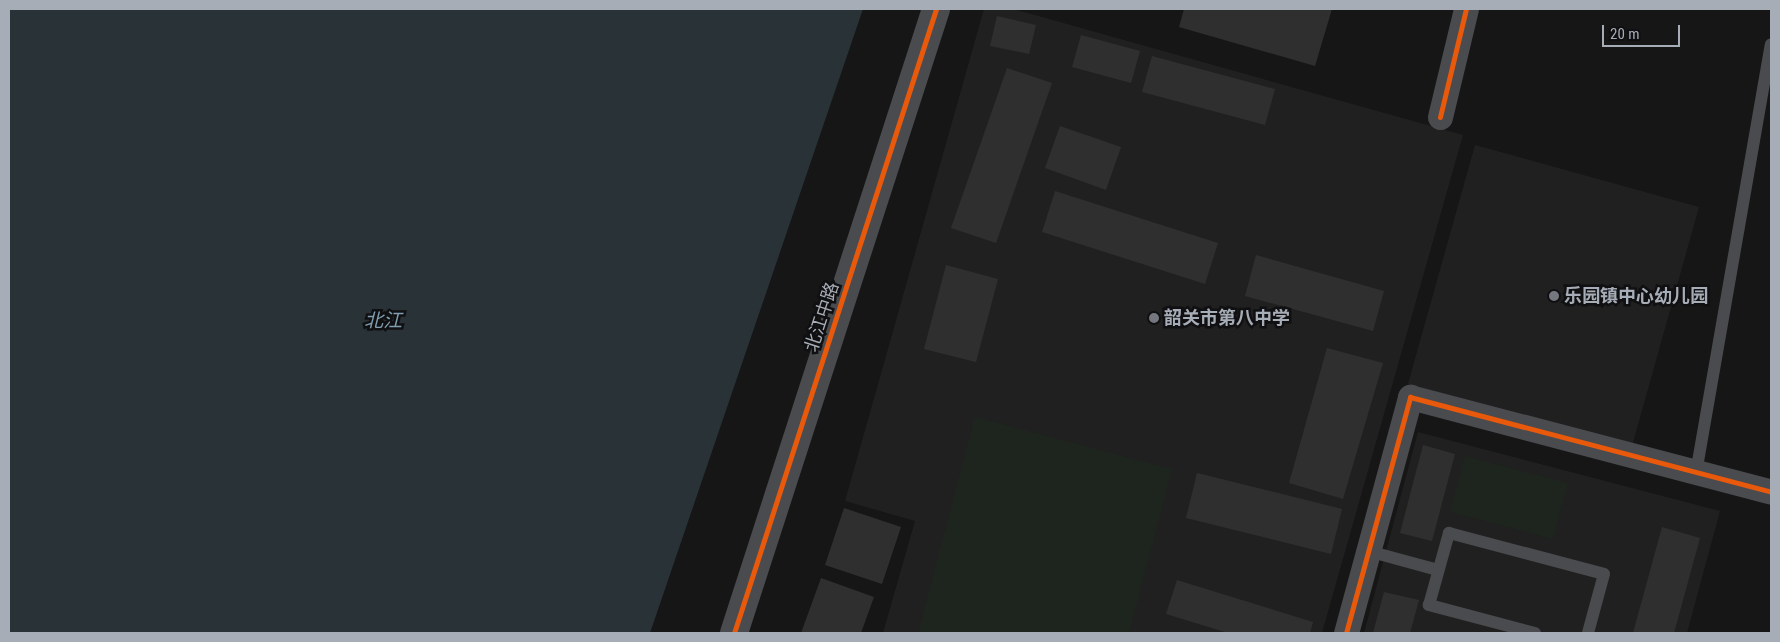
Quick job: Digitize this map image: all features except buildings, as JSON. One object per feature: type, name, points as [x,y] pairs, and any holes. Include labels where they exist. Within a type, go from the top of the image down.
[{"type":"street","name":"北江中路","points":[[734,633],[936,9]]},
{"type":"street","points":[[1440,117],[1466,9]]},
{"type":"street","points":[[1346,633],[1410,397],[1771,492]]},
{"type":"lane","points":[[1696,473],[1771,45]]},
{"type":"lane","points":[[1535,633],[1429,605],[1448,533],[1604,574],[1588,633]]},
{"type":"lane","points":[[1368,551],[1438,570]]},
{"type":"shaded area","name":"韶关市第八中学","points":[[984,9],[1013,9],[1463,135],[1322,633],[883,633],[915,521],[845,501]]},
{"type":"shaded area","name":"乐园镇中心幼儿园","points":[[1475,145],[1699,207],[1632,446],[1408,384]]},
{"type":"shaded area","points":[[975,417],[1172,469],[1129,633],[918,633]]},
{"type":"shaded area","points":[[1418,432],[1720,511],[1687,633],[1364,633]]},
{"type":"shaded area","points":[[1465,456],[1568,483],[1553,539],[1450,512]]},
{"type":"water","name":"北江","points":[[9,9],[863,9],[650,633],[9,633]]},
{"type":"cycle path","points":[[734,633],[936,9]]},
{"type":"cycle path","points":[[1440,117],[1466,9]]},
{"type":"cycle path","points":[[1346,633],[1410,397],[1771,492]]},
{"type":"place","name":"乐园镇中心幼儿园","points":[[1554,296]]},
{"type":"place","name":"韶关市第八中学","points":[[1154,318]]}]
